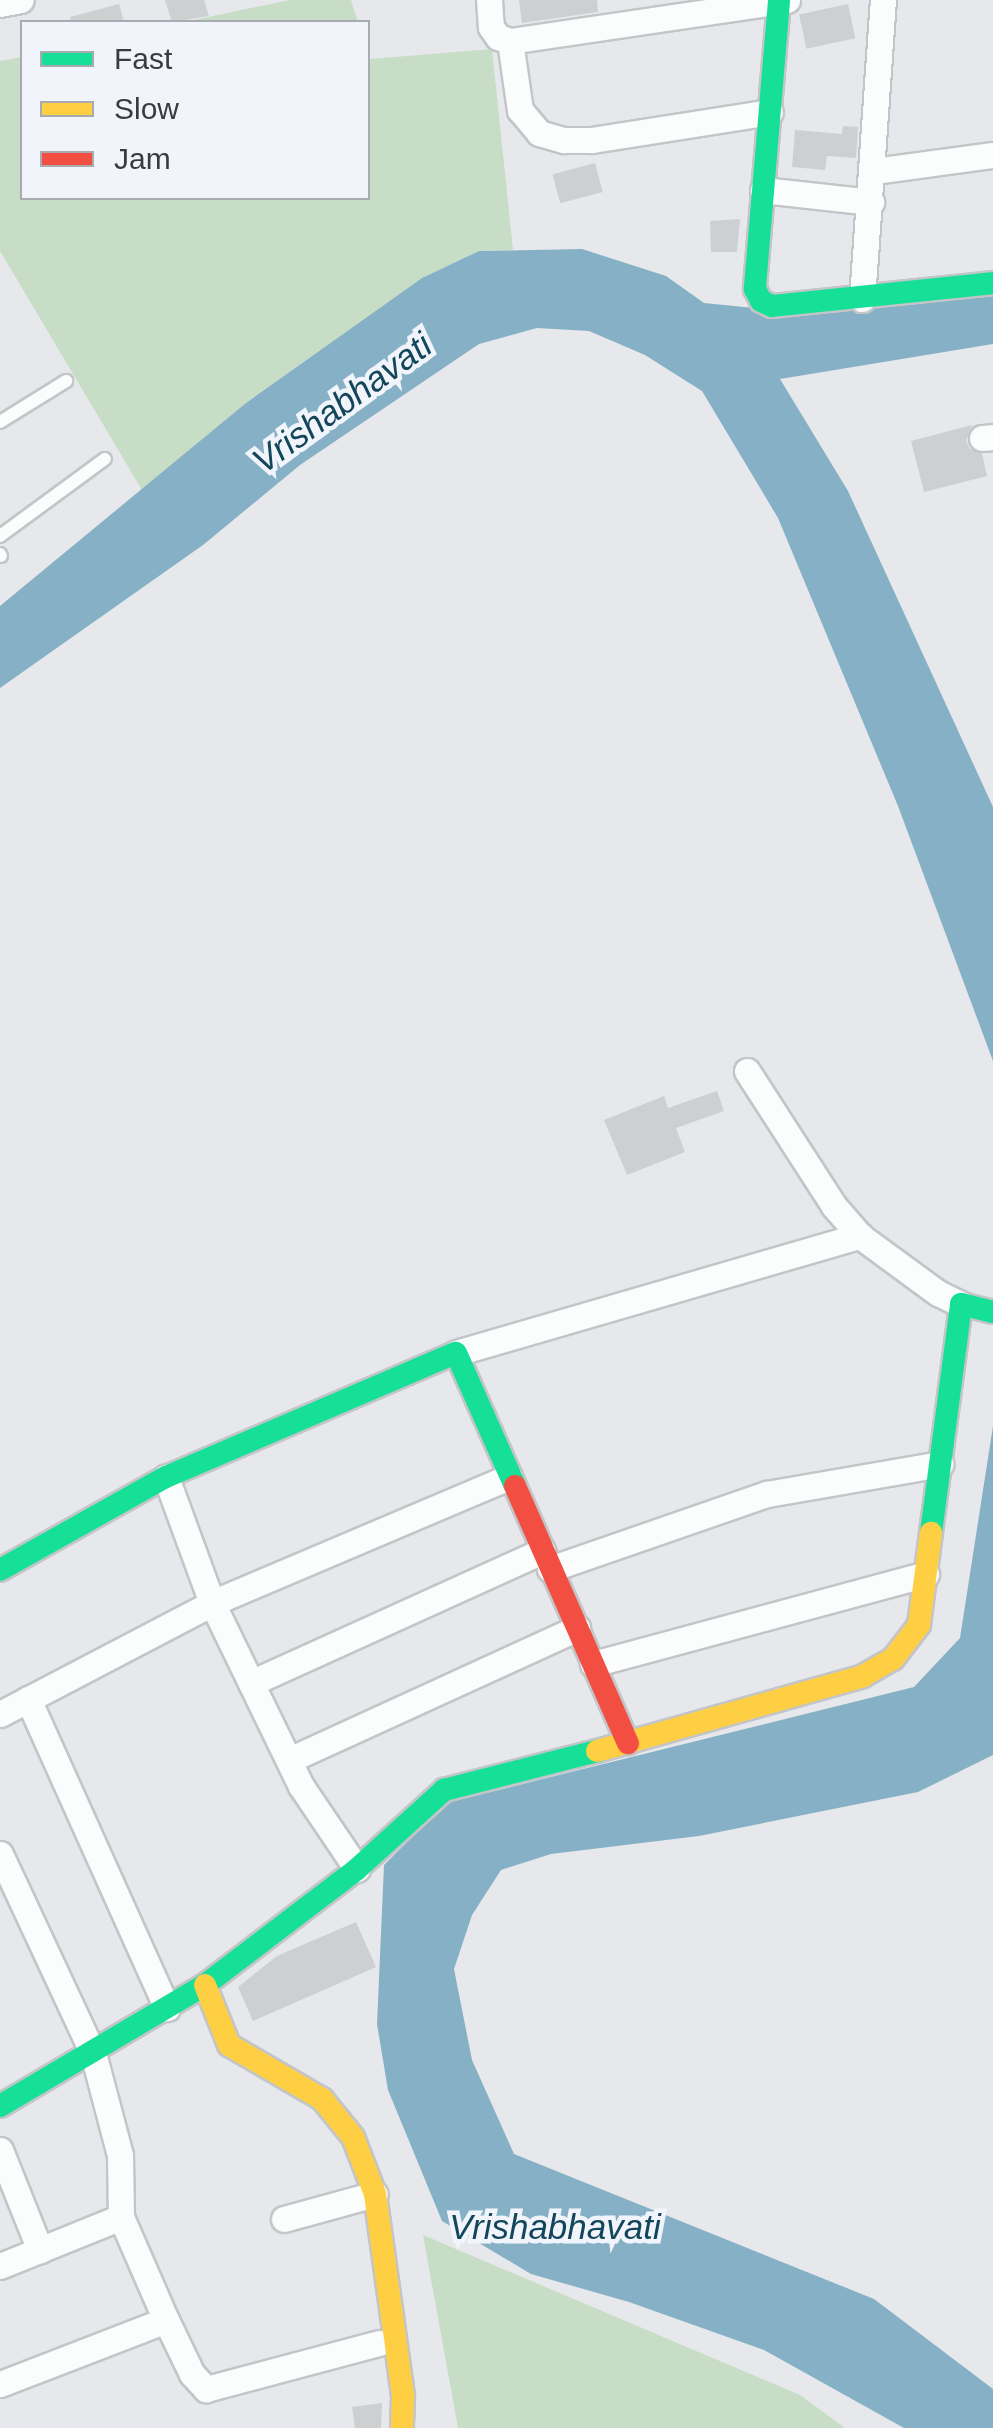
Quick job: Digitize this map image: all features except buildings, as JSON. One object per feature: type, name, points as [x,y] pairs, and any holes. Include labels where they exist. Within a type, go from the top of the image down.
[{"type":"street","points":[[0,4],[21,0]]},
{"type":"street","points":[[489,0],[491,27],[498,37],[510,41],[783,0],[755,289],[761,301],[772,306],[862,300],[993,283]]},
{"type":"street","points":[[862,300],[883,0]]},
{"type":"street","points":[[510,41],[520,110],[539,133],[564,140],[592,140],[770,112]]},
{"type":"street","points":[[874,171],[993,154]]},
{"type":"street","points":[[763,190],[871,202]]},
{"type":"street","points":[[1,2102],[93,2053],[204,1985],[357,1869],[444,1790],[863,1676],[894,1659],[919,1625],[940,1464],[976,1308],[938,1293],[860,1236],[834,1206],[747,1071]]},
{"type":"street","points":[[0,1570],[166,1478],[456,1353],[860,1236]]},
{"type":"street","points":[[456,1353],[628,1743]]},
{"type":"street","points":[[251,1683],[546,1560],[767,1494],[940,1464]]},
{"type":"street","points":[[0,1714],[212,1603],[509,1477]]},
{"type":"street","points":[[166,1478],[212,1603],[251,1683],[289,1760],[357,1869]]},
{"type":"street","points":[[592,1664],[926,1574]]},
{"type":"street","points":[[289,1760],[577,1628]]},
{"type":"street","points":[[28,1699],[168,2008]]},
{"type":"street","points":[[0,1854],[93,2053],[120,2155],[121,2217],[192,2374],[206,2389],[378,2343]]},
{"type":"street","points":[[204,1985],[229,2045],[322,2099],[353,2137],[375,2194],[403,2397],[402,2428]]},
{"type":"street","points":[[0,2150],[40,2250]]},
{"type":"street","points":[[284,2220],[375,2194]]},
{"type":"street","points":[[0,2266],[121,2217]]},
{"type":"street","points":[[0,2384],[166,2320]]},
{"type":"lane","points":[[0,422],[66,381]]},
{"type":"lane","points":[[0,536],[105,458]]},
{"type":"green space","points":[[290,0],[351,0],[357,20],[194,20]]},
{"type":"green space","points":[[492,49],[513,250],[479,251],[422,278],[246,403],[142,490],[0,251],[0,61],[20,57],[20,200],[370,200],[370,59]]},
{"type":"green space","points":[[423,2235],[800,2395],[845,2428],[458,2428]]},
{"type":"water","name":"Vrishabhavati","points":[[582,249],[666,276],[704,303],[806,313],[993,290],[993,344],[780,379],[848,491],[993,807],[993,1061],[898,806],[778,518],[702,391],[645,355],[589,331],[537,328],[479,344],[300,465],[203,545],[0,688],[0,606],[246,403],[422,278],[479,251]]},
{"type":"water","name":"Vrishabhavati","points":[[993,1426],[993,1755],[918,1792],[699,1836],[551,1854],[501,1870],[472,1915],[454,1969],[472,2060],[514,2154],[874,2299],[993,2389],[993,2428],[904,2428],[764,2350],[629,2302],[531,2274],[442,2221],[388,2090],[377,2024],[384,1865],[446,1803],[914,1687],[960,1638]]},
{"type":"traffic: fast","points":[[779,1],[755,289],[761,301],[772,306],[993,283]]},
{"type":"traffic: fast","points":[[931,1533],[961,1304],[993,1312]]},
{"type":"traffic: fast","points":[[0,1570],[166,1477],[456,1353],[515,1486]]},
{"type":"traffic: fast","points":[[0,2106],[205,1985],[357,1869],[444,1790],[597,1751]]},
{"type":"traffic: slow","points":[[597,1751],[863,1676],[893,1659],[919,1625],[931,1533]]},
{"type":"traffic: slow","points":[[205,1985],[229,2045],[322,2099],[353,2137],[375,2194],[403,2397],[402,2428]]},
{"type":"traffic: jam","points":[[515,1486],[628,1743]]}]
